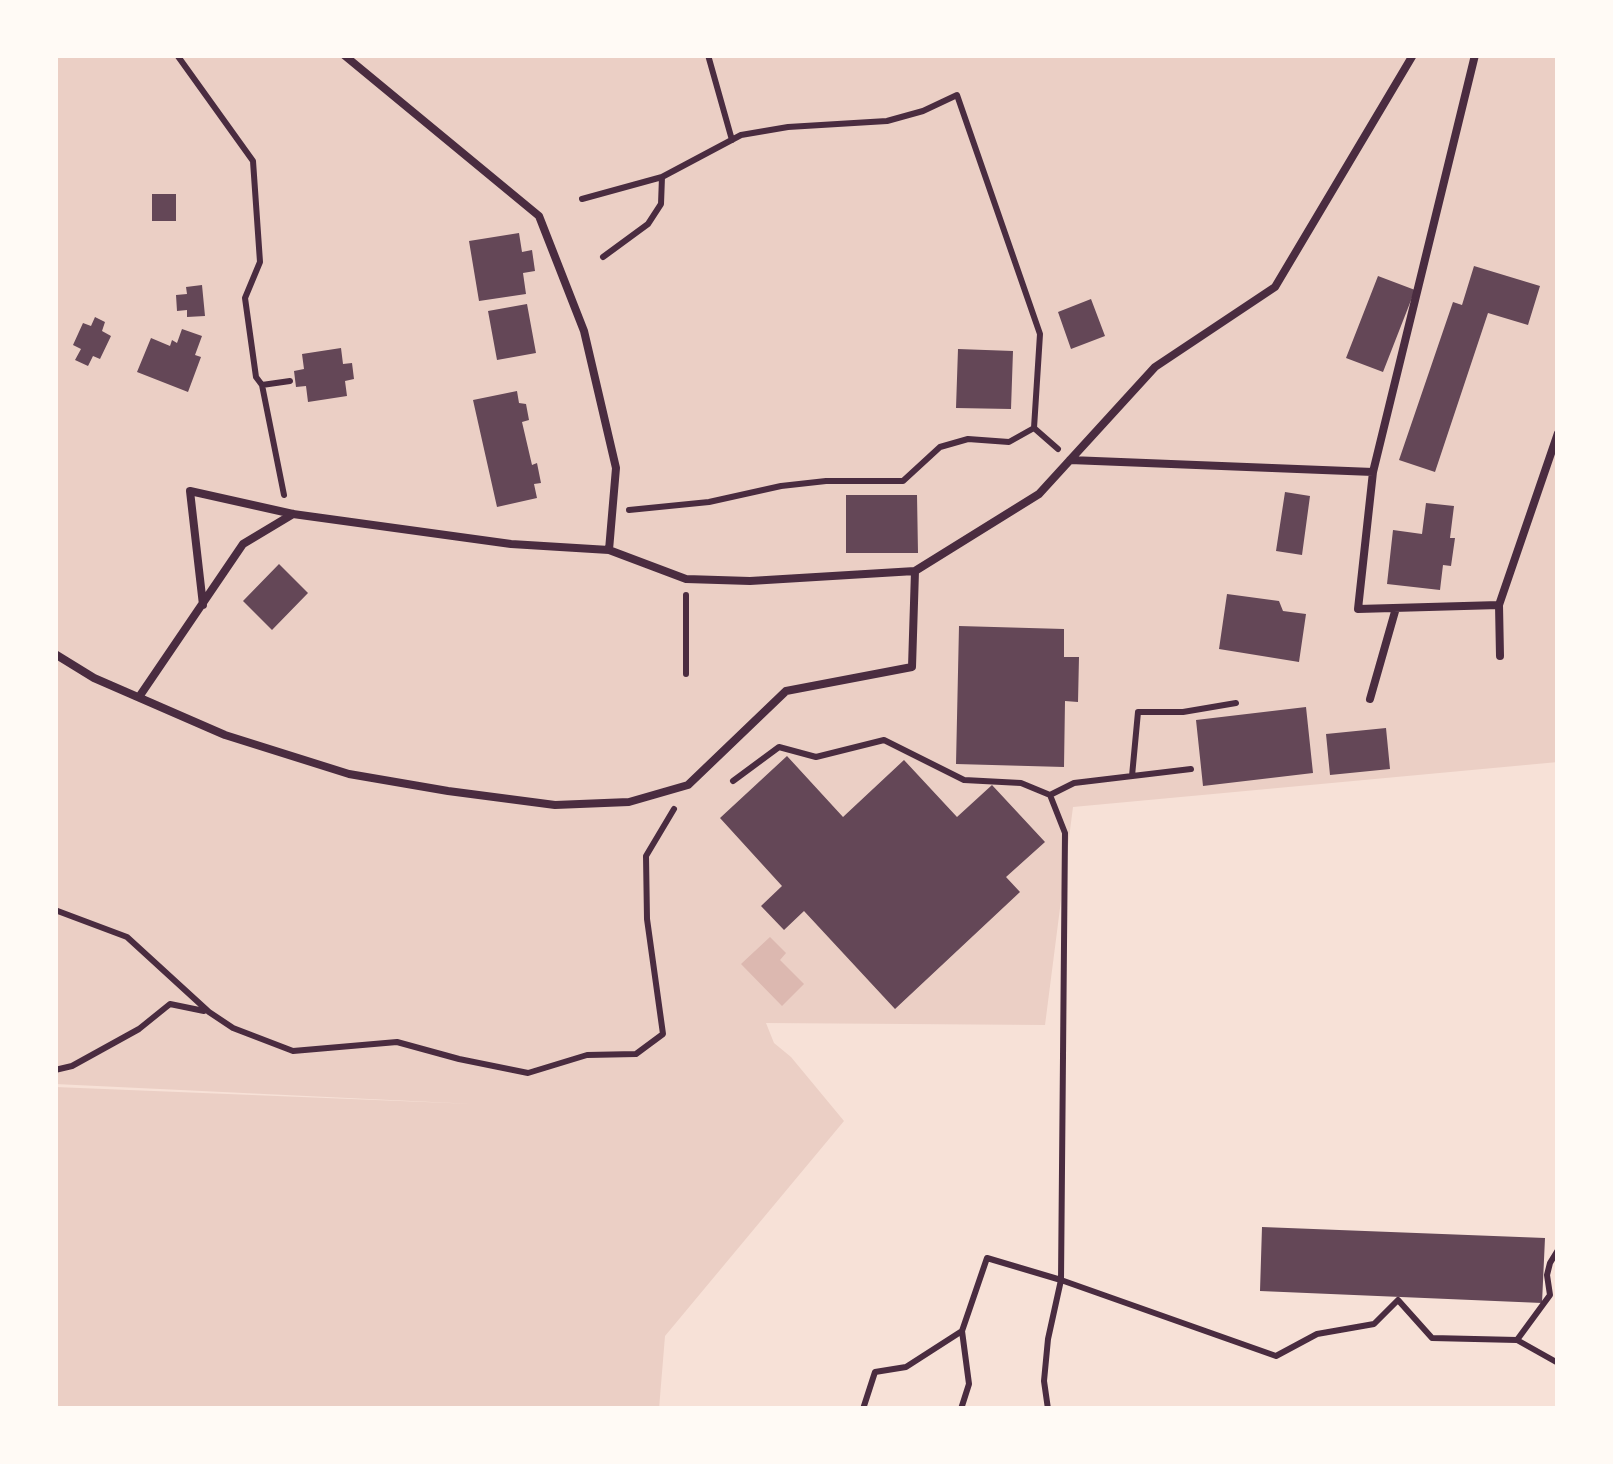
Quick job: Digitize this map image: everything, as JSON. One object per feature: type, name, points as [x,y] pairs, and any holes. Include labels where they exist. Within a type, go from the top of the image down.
[{"type":"lane","points":[[344,55],[539,216],[584,331],[616,468],[610,550]]},
{"type":"lane","points":[[202,605],[190,491],[292,514],[511,544],[610,550],[686,578],[750,582],[915,570],[1039,494],[1155,366],[1274,287],[1413,55]]},
{"type":"lane","points":[[1475,55],[1373,472],[1358,609],[1499,606]]},
{"type":"lane","points":[[1500,656],[1499,606],[1558,433]]},
{"type":"lane","points":[[1070,460],[1373,472]]},
{"type":"lane","points":[[139,697],[243,544],[292,514]]},
{"type":"lane","points":[[55,654],[94,678],[226,735],[349,774],[556,805],[630,802],[688,785],[786,691],[912,668],[915,570]]},
{"type":"lane","points":[[1370,699],[1396,608]]},
{"type":"path","points":[[177,55],[253,161],[260,262],[245,298],[256,377],[262,385],[282,486],[292,514]]},
{"type":"path","points":[[708,55],[732,140]]},
{"type":"path","points":[[582,199],[662,176],[741,135],[788,127],[887,120],[923,111],[957,95],[1040,334],[1034,428]]},
{"type":"path","points":[[603,256],[648,224],[661,204],[662,176]]},
{"type":"path","points":[[262,385],[290,381]]},
{"type":"path","points":[[612,512],[709,502],[796,484],[903,480],[940,447],[968,439],[1009,442],[1034,428]]},
{"type":"path","points":[[1034,428],[1070,460]]},
{"type":"path","points":[[686,578],[686,674]]},
{"type":"path","points":[[1132,776],[1138,712],[1183,712],[1236,703]]},
{"type":"path","points":[[733,781],[780,747],[816,758],[884,740],[964,780],[1021,783],[1050,795],[1065,833],[1061,1280],[1048,1340],[1044,1381],[1048,1409]]},
{"type":"path","points":[[1050,795],[1074,782],[1192,770]]},
{"type":"path","points":[[55,910],[127,937],[208,1012],[233,1028],[293,1051],[397,1042],[528,1073],[587,1055],[636,1054],[664,1034],[647,920],[646,856],[688,785]]},
{"type":"path","points":[[55,1070],[72,1066],[139,1029],[170,1004],[208,1012]]},
{"type":"path","points":[[1517,1340],[1550,1295],[1547,1275],[1558,1250]]},
{"type":"path","points":[[961,1409],[969,1384],[962,1330],[987,1258],[1276,1356],[1317,1334],[1374,1324],[1398,1300],[1432,1338],[1517,1340],[1558,1363]]},
{"type":"path","points":[[863,1409],[875,1372],[906,1367],[962,1330]]},
{"type":"shaded area","points":[[55,55],[1558,55],[1558,762],[1073,807],[1045,1025],[766,1023],[774,1043],[791,1057],[844,1121],[665,1336],[659,1409],[55,1409],[55,1087],[474,1104],[55,1084]]},
{"type":"shaded area","points":[[770,937],[786,953],[780,960],[804,984],[782,1006],[741,964]]},
{"type":"building","points":[[152,194],[176,194],[176,221],[152,221]]},
{"type":"building","points":[[519,233],[522,252],[532,250],[535,271],[523,273],[526,294],[479,301],[469,241]]},
{"type":"building","points":[[1474,266],[1540,286],[1528,325],[1488,313],[1435,472],[1399,460],[1453,302],[1462,305]]},
{"type":"building","points":[[1378,276],[1415,290],[1383,372],[1346,358]]},
{"type":"building","points":[[202,285],[205,316],[187,317],[187,310],[177,311],[176,295],[187,294],[186,287]]},
{"type":"building","points":[[1091,299],[1105,336],[1071,349],[1058,312]]},
{"type":"building","points":[[527,304],[536,353],[497,360],[488,311]]},
{"type":"building","points":[[95,317],[105,322],[102,331],[111,336],[100,359],[93,356],[88,366],[75,360],[81,349],[73,345],[83,323],[91,326]]},
{"type":"building","points":[[182,329],[202,336],[195,355],[201,357],[188,392],[137,372],[151,338],[170,346],[172,340],[177,343]]},
{"type":"building","points":[[341,348],[343,364],[352,363],[354,379],[345,381],[347,396],[308,402],[306,386],[296,387],[294,371],[304,369],[302,354]]},
{"type":"building","points":[[958,349],[1013,351],[1011,409],[956,408]]},
{"type":"building","points":[[517,391],[519,403],[526,404],[529,420],[522,422],[532,465],[537,463],[541,483],[534,484],[537,498],[497,507],[473,400]]},
{"type":"building","points":[[1285,492],[1310,496],[1302,555],[1276,551]]},
{"type":"building","points":[[846,495],[917,495],[918,553],[846,553]]},
{"type":"building","points":[[1426,503],[1454,506],[1451,566],[1443,565],[1440,590],[1387,584],[1393,530],[1422,534]]},
{"type":"building","points":[[279,564],[308,593],[272,630],[243,601]]},
{"type":"building","points":[[1227,594],[1279,601],[1283,611],[1306,614],[1299,662],[1219,649]]},
{"type":"building","points":[[959,626],[1064,629],[1064,657],[1079,657],[1078,702],[1065,701],[1064,767],[956,764]]},
{"type":"building","points":[[1306,707],[1313,773],[1203,786],[1196,720]]},
{"type":"building","points":[[1386,728],[1390,769],[1330,775],[1326,734]]},
{"type":"building","points":[[787,756],[843,817],[904,760],[957,817],[992,785],[1045,842],[1006,877],[1020,892],[895,1009],[804,911],[784,930],[761,906],[782,886],[720,818]]},
{"type":"building","points":[[1262,1227],[1545,1238],[1542,1303],[1260,1291]]}]
